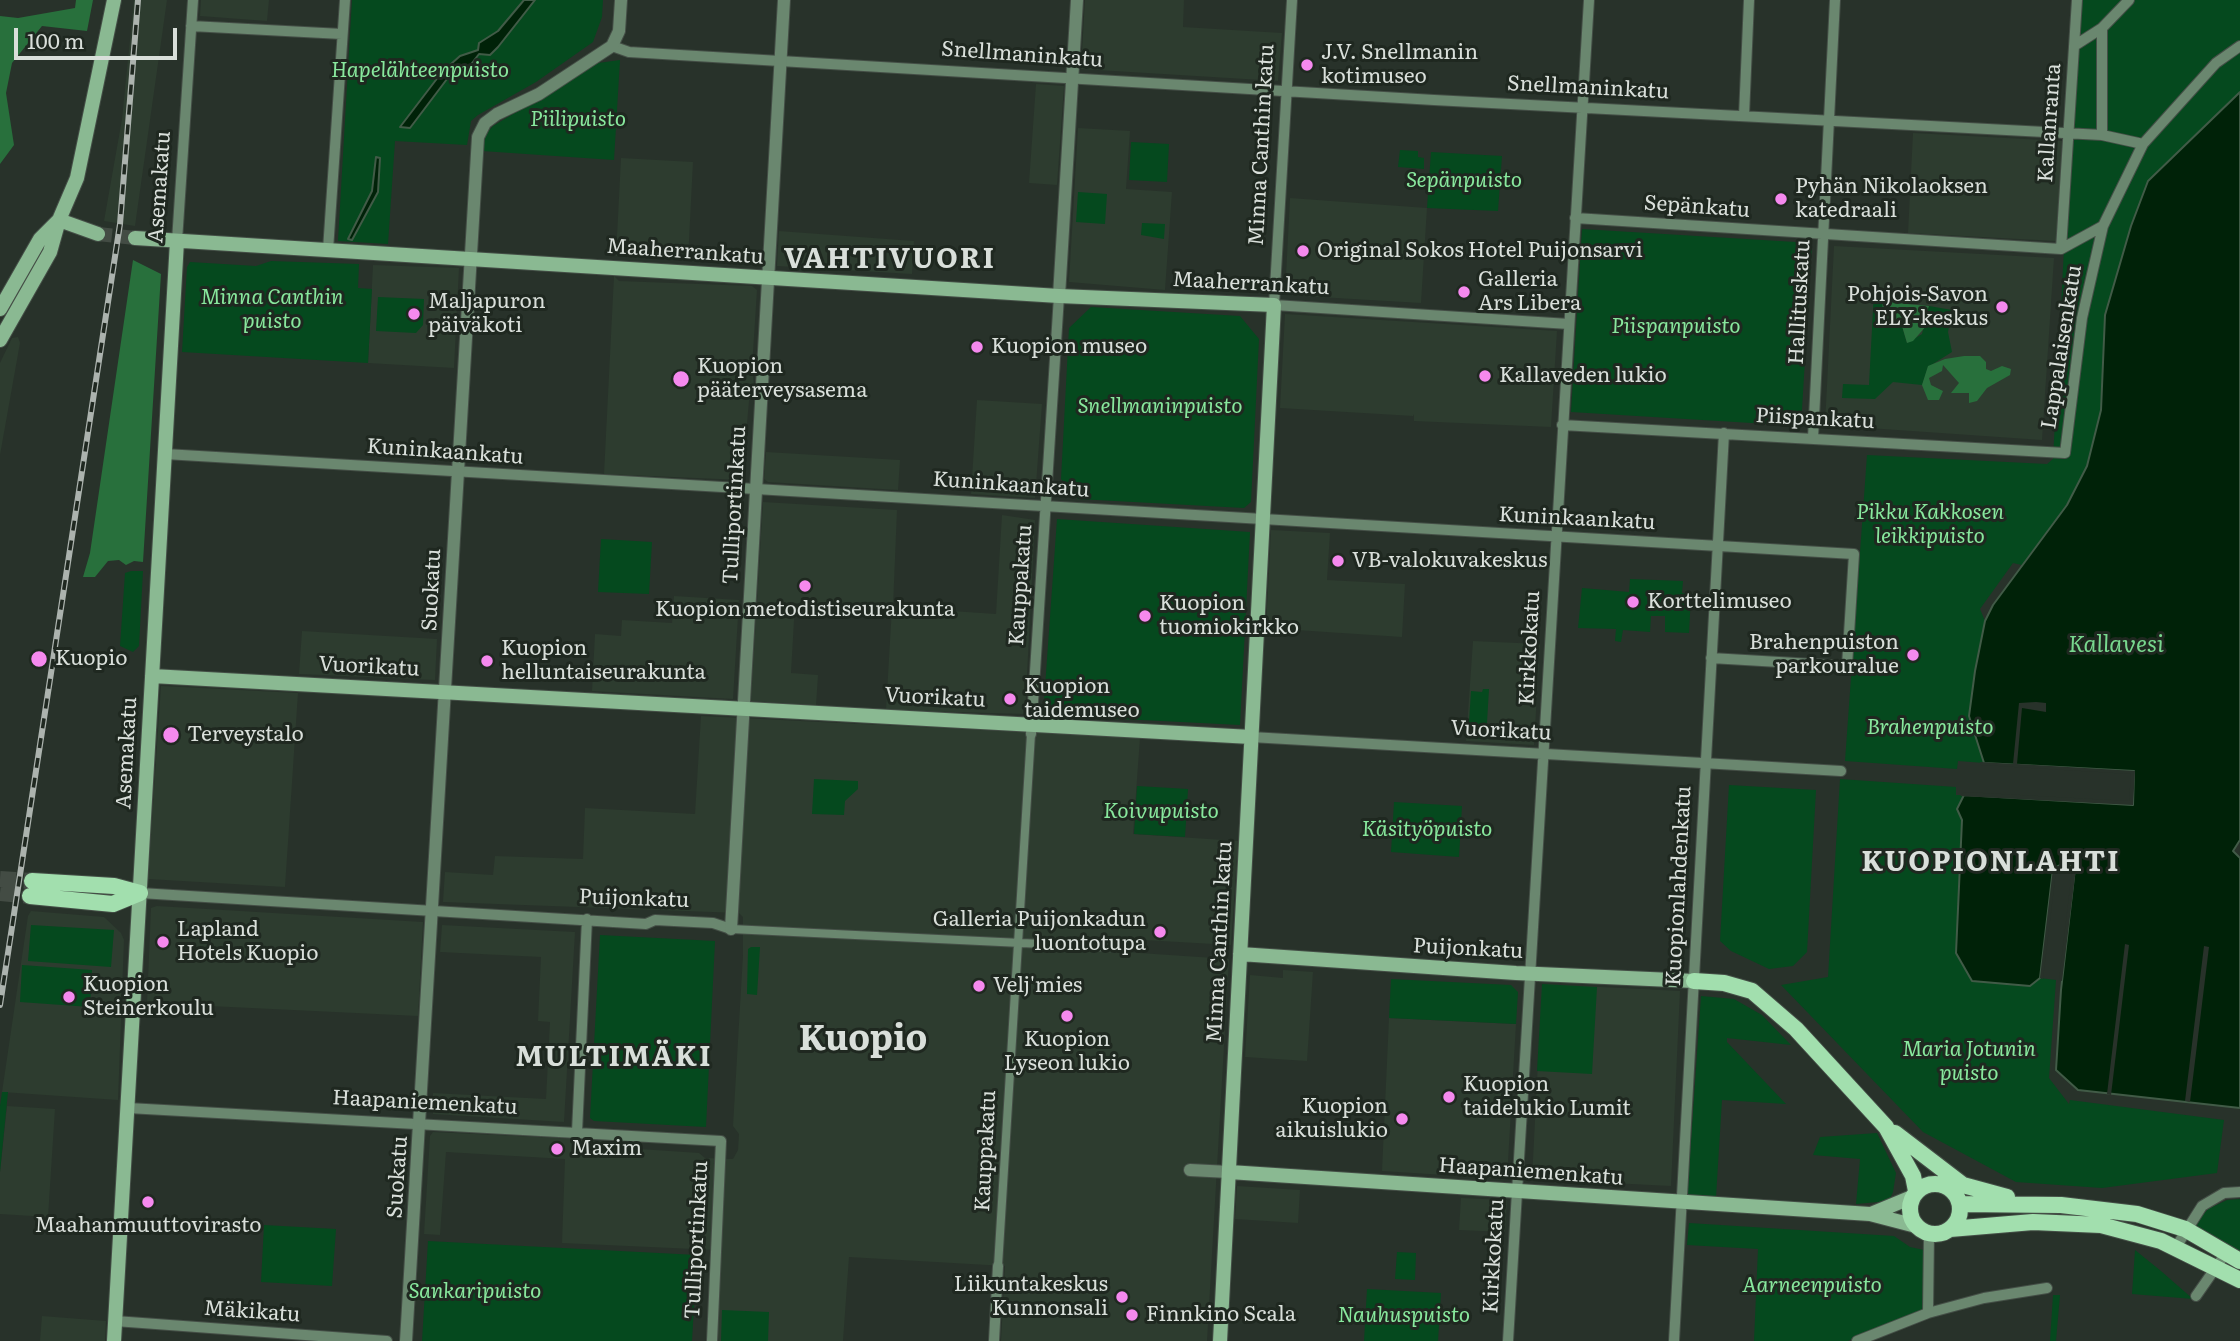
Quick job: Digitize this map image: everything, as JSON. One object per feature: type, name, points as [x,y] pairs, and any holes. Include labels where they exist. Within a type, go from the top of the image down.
[{"type":"main road","points":[[0,340],[50,252],[59,220],[77,178],[114,0]]},
{"type":"main road","points":[[59,220],[98,234]]},
{"type":"main road","points":[[0,309],[40,239],[59,220]]},
{"type":"main road","name":"Maaherrankatu","points":[[135,238],[1059,296],[1275,305]]},
{"type":"main road","name":"Asemakatu","points":[[114,1341],[177,241]]},
{"type":"main road","name":"Minna Canthin katu","points":[[1220,1341],[1275,305]]},
{"type":"main road","name":"Vuorikatu","points":[[152,676],[742,708],[1031,729],[1251,737]]},
{"type":"main road","name":"Puijonkatu","points":[[31,889],[114,886],[140,893]]},
{"type":"main road","name":"Puijonkatu","points":[[1240,954],[1694,981]]},
{"type":"main road","points":[[1694,981],[1741,987],[1763,999],[1796,1029],[1886,1127],[1972,1189],[2047,1205]]},
{"type":"main road","points":[[1886,1127],[1913,1176],[1914,1194],[1909,1209],[1922,1230],[1939,1234],[1950,1229],[2068,1222],[2133,1232],[2176,1247],[2240,1280]]},
{"type":"main road","points":[[1910,1146],[1934,1183],[1950,1188],[1960,1204],[1958,1220],[1950,1229]]},
{"type":"main road","name":"Haapaniemenkatu","points":[[1229,1172],[1870,1214],[1922,1230]]},
{"type":"main road","points":[[1914,1194],[1934,1183]]},
{"type":"main road","name":"Haapaniemenkatu","points":[[1870,1214],[1914,1194]]},
{"type":"main road","points":[[1960,1204],[2047,1205],[2137,1214],[2185,1229],[2233,1257]]},
{"type":"street","name":"Asemakatu","points":[[177,241],[193,0]]},
{"type":"street","points":[[328,250],[345,0]]},
{"type":"street","points":[[612,46],[619,32],[621,0]]},
{"type":"street","name":"Tulliportinkatu","points":[[731,929],[784,0]]},
{"type":"street","name":"Kauppakatu","points":[[994,1341],[1077,0]]},
{"type":"street","name":"Minna Canthin katu","points":[[1275,305],[1292,0]]},
{"type":"street","name":"Kirkkokatu","points":[[1508,1341],[1589,0]]},
{"type":"street","points":[[1744,116],[1749,0]]},
{"type":"street","name":"Hallituskatu","points":[[1813,438],[1835,0]]},
{"type":"street","name":"Kallanranta","points":[[2061,249],[2077,0]]},
{"type":"street","points":[[2074,46],[2102,28],[2129,0]]},
{"type":"street","points":[[191,26],[342,34]]},
{"type":"street","points":[[2102,28],[2102,135]]},
{"type":"street","name":"Snellmaninkatu","points":[[612,46],[629,52],[2102,135],[2143,144]]},
{"type":"street","name":"Suokatu","points":[[406,1341],[478,137],[482,127],[497,114],[539,94],[612,46]]},
{"type":"street","name":"Lappalaisenkatu","points":[[2065,453],[2082,318],[2103,226],[2143,144],[2216,63],[2240,46]]},
{"type":"street","name":"Sepänkatu","points":[[1575,218],[2061,249]]},
{"type":"street","points":[[2061,249],[2103,226]]},
{"type":"street","name":"Maaherrankatu","points":[[1275,305],[1569,324]]},
{"type":"street","name":"Piispankatu","points":[[1562,425],[2065,453]]},
{"type":"street","name":"Kuopionlahdenkatu","points":[[1674,1341],[1724,433]]},
{"type":"street","name":"Kuninkaankatu","points":[[165,454],[1854,554],[1847,666],[1712,658]]},
{"type":"street","name":"Vuorikatu","points":[[1251,737],[1841,771]]},
{"type":"street","name":"Puijonkatu","points":[[140,893],[646,923],[655,920],[713,923],[731,929],[1125,948]]},
{"type":"street","points":[[576,1132],[587,919]]},
{"type":"street","name":"Haapaniemenkatu","points":[[128,1108],[721,1141]]},
{"type":"street","name":"Tulliportinkatu","points":[[712,1341],[721,1141]]},
{"type":"street","name":"Haapaniemenkatu","points":[[1190,1170],[1229,1172]]},
{"type":"street","points":[[2176,1247],[2202,1206],[2224,1193],[2240,1192]]},
{"type":"street","points":[[1922,1230],[1928,1313]]},
{"type":"street","points":[[2196,1296],[2216,1267],[2233,1257]]},
{"type":"street","points":[[1857,1341],[1928,1313],[1984,1298],[2047,1288]]},
{"type":"street","name":"Mäkikatu","points":[[115,1321],[387,1341]]},
{"type":"shaded area","points":[[134,0],[167,0],[135,226],[104,221],[122,119]]},
{"type":"shaded area","points":[[201,0],[269,0],[267,21],[200,16]]},
{"type":"shaded area","points":[[1085,0],[1184,0],[1183,27],[1282,33],[1278,81],[1081,69]]},
{"type":"shaded area","points":[[1036,84],[1064,86],[1057,185],[1029,183]]},
{"type":"shaded area","points":[[1078,128],[1130,131],[1126,189],[1172,192],[1165,290],[1069,282]]},
{"type":"shaded area","points":[[1913,133],[2062,141],[2056,241],[1908,233]]},
{"type":"shaded area","points":[[621,158],[693,162],[688,260],[616,256]]},
{"type":"shaded area","points":[[1290,198],[1427,208],[1421,303],[1285,295]]},
{"type":"shaded area","points":[[779,231],[914,241],[912,274],[777,266]]},
{"type":"shaded area","points":[[1834,246],[2054,258],[2042,440],[1825,425]]},
{"type":"shaded area","name":"Maljapuron päiväkoti","points":[[373,265],[459,268],[454,368],[368,363]]},
{"type":"shaded area","name":"Kuopion pääterveysasema","points":[[614,276],[619,281],[752,286],[757,290],[752,368],[754,385],[749,401],[742,480],[604,474]]},
{"type":"shaded area","points":[[1285,314],[1557,331],[1551,427],[1414,421],[1414,414],[1280,408]]},
{"type":"shaded area","points":[[18,337],[20,343],[0,455],[0,363],[12,338]]},
{"type":"shaded area","points":[[977,400],[1042,404],[1035,498],[971,494]]},
{"type":"shaded area","points":[[766,452],[900,460],[898,490],[768,482],[764,479]]},
{"type":"shaded area","points":[[763,502],[897,510],[893,607],[996,614],[1002,515],[1035,520],[1025,714],[886,710],[892,607],[795,603],[791,673],[818,675],[816,705],[751,701]]},
{"type":"shaded area","points":[[1271,530],[1330,533],[1327,580],[1405,584],[1402,637],[1266,628]]},
{"type":"shaded area","points":[[674,596],[739,600],[733,699],[592,691],[595,634],[621,636],[622,620],[672,623]]},
{"type":"shaded area","points":[[302,631],[437,639],[435,680],[299,674]]},
{"type":"shaded area","points":[[1473,641],[1540,644],[1534,745],[1466,741]]},
{"type":"shaded area","points":[[161,686],[298,693],[285,887],[148,879]]},
{"type":"shaded area","points":[[701,716],[1140,738],[1133,834],[1238,841],[1231,945],[1126,939],[1125,952],[1229,959],[1207,1341],[1001,1341],[1005,1266],[849,1257],[843,1341],[712,1341],[716,1250],[562,1243],[565,1159],[446,1152],[440,1235],[424,1234],[430,1136],[433,1132],[609,1142],[624,1148],[699,1153],[705,1158],[733,1159],[738,1150],[739,1134],[733,1126],[743,955],[743,917],[739,913],[443,902],[445,872],[493,875],[495,856],[583,859],[585,808],[695,814]]},
{"type":"shaded area","points":[[157,906],[423,922],[418,1016],[147,1003],[151,908]]},
{"type":"shaded area","name":"Kuopion Steinerkoulu","points":[[31,911],[104,917],[121,933],[124,940],[118,1100],[2,1092],[28,916]]},
{"type":"shaded area","points":[[442,925],[575,932],[564,1122],[433,1114],[433,1093],[546,1099],[550,1022],[538,1021],[541,957],[440,952]]},
{"type":"shaded area","points":[[1283,970],[1313,972],[1307,1061],[1245,1057],[1250,975],[1283,978]]},
{"type":"shaded area","points":[[1542,984],[1680,991],[1671,1186],[1532,1179]]},
{"type":"shaded area","name":"Kuopion taidelukio Lumit","points":[[1389,1018],[1516,1024],[1507,1179],[1382,1171]]},
{"type":"shaded area","points":[[7,1106],[55,1109],[48,1217],[0,1214],[0,1172]]},
{"type":"shaded area","points":[[1237,1186],[1300,1190],[1298,1223],[1235,1219]]},
{"type":"shaded area","points":[[1461,1198],[1507,1200],[1505,1232],[1459,1230]]},
{"type":"shaded area","points":[[42,1316],[106,1321],[105,1341],[40,1341]]},
{"type":"green space","points":[[76,0],[93,0],[87,31],[42,26],[12,63],[6,93],[14,145],[0,164],[0,16],[18,18],[75,8]]},
{"type":"green space","name":"Hapelähteenpuisto","points":[[352,0],[603,0],[602,17],[593,42],[536,82],[478,115],[471,121],[467,145],[395,141],[388,244],[338,241]]},
{"type":"green space","points":[[2077,0],[2240,0],[2240,195],[2104,347],[2101,410],[2087,466],[2067,505],[2022,565],[2013,563],[1980,609],[1985,621],[1969,716],[1984,763],[1958,761],[1957,769],[1845,761],[1867,455],[2047,464],[2053,459]]},
{"type":"green space","name":"Piilipuisto","points":[[620,60],[614,160],[482,151],[483,137],[493,126],[598,63]]},
{"type":"green space","points":[[1131,142],[1169,144],[1167,182],[1129,180]]},
{"type":"green space","points":[[1400,150],[1418,151],[1418,157],[1424,158],[1424,169],[1398,167]]},
{"type":"green space","name":"Sepänpuisto","points":[[1431,152],[1502,156],[1498,211],[1427,208]]},
{"type":"green space","points":[[1078,192],[1107,194],[1105,224],[1076,222]]},
{"type":"green space","points":[[1142,223],[1165,224],[1164,239],[1141,235]]},
{"type":"green space","name":"Piispanpuisto","points":[[1582,229],[1812,243],[1801,426],[1571,412]]},
{"type":"green space","points":[[133,260],[161,274],[143,562],[134,561],[126,565],[119,560],[108,561],[95,577],[83,577],[90,553]]},
{"type":"green space","name":"Minna Canthin puisto","points":[[271,261],[359,264],[358,288],[372,289],[368,363],[182,352],[187,267],[190,262],[256,266]]},
{"type":"green space","points":[[1874,291],[1883,295],[1882,320],[1902,326],[1907,343],[1922,334],[1929,306],[1952,310],[1948,332],[1952,352],[1928,367],[1922,385],[1893,382],[1875,399],[1842,398],[1843,384],[1869,385]]},
{"type":"green space","points":[[1883,295],[1894,297],[1896,303],[1929,306],[1924,318],[1927,325],[1913,341],[1907,343],[1902,326],[1882,320]]},
{"type":"green space","points":[[378,297],[424,299],[423,325],[416,333],[376,331]]},
{"type":"green space","name":"Snellmaninpuisto","points":[[1091,307],[1240,316],[1259,339],[1251,502],[1244,508],[1078,499],[1061,479],[1069,328]]},
{"type":"green space","points":[[1980,356],[1986,362],[1986,369],[1991,371],[2002,366],[2011,369],[2010,375],[1987,388],[1977,401],[1969,403],[1969,393],[1951,393],[1959,383],[1943,365],[1942,371],[1929,378],[1931,385],[1943,391],[1939,400],[1928,400],[1922,385],[1928,366],[1945,359]]},
{"type":"green space","points":[[1057,519],[1250,532],[1240,725],[1043,715]]},
{"type":"green space","points":[[601,539],[652,542],[649,594],[598,592]]},
{"type":"green space","points":[[143,571],[139,646],[133,652],[120,646],[125,573]]},
{"type":"green space","points":[[1630,579],[1683,581],[1682,593],[1691,595],[1689,633],[1665,632],[1665,616],[1651,616],[1650,632],[1623,630],[1621,642],[1615,641],[1616,629],[1578,628],[1582,588],[1629,592]]},
{"type":"green space","points":[[1483,689],[1489,689],[1486,739],[1468,738],[1471,691],[1482,692]]},
{"type":"green space","points":[[814,779],[858,781],[858,789],[845,801],[844,815],[812,814]]},
{"type":"green space","name":"Maria Jotunin puisto","points":[[1840,779],[1956,787],[1956,795],[1964,795],[1957,809],[2030,986],[2040,978],[2056,980],[2049,1078],[2069,1104],[2070,1100],[2224,1120],[2217,1173],[2102,1188],[2016,1182],[1923,1132],[1781,985],[1828,977]]},
{"type":"green space","points":[[1729,785],[1816,790],[1807,952],[1793,966],[1769,969],[1731,951],[1720,941]]},
{"type":"green space","name":"Koivupuisto","points":[[1137,786],[1188,789],[1185,837],[1134,834]]},
{"type":"green space","name":"Käsityöpuisto","points":[[1394,802],[1462,806],[1459,857],[1391,852]]},
{"type":"green space","points":[[31,925],[114,930],[111,967],[28,961]]},
{"type":"green space","points":[[600,935],[715,941],[706,1127],[594,1121],[590,1118]]},
{"type":"green space","points":[[760,947],[757,995],[747,994],[748,949]]},
{"type":"green space","points":[[22,965],[92,970],[90,1007],[20,1002]]},
{"type":"green space","points":[[1391,979],[1511,985],[1518,992],[1516,1024],[1389,1018]]},
{"type":"green space","points":[[1542,984],[1597,987],[1592,1074],[1537,1071]]},
{"type":"green space","points":[[1701,996],[1734,999],[1762,1015],[1791,1045],[1727,1038],[1727,1042],[1786,1104],[1722,1100],[1716,1197],[1687,1200]]},
{"type":"green space","points":[[2,1092],[8,1092],[0,1172],[0,1106]]},
{"type":"green space","points":[[1877,1133],[1896,1173],[1893,1192],[1889,1201],[1856,1204],[1860,1159],[1813,1155],[1820,1137]]},
{"type":"green space","points":[[2240,1199],[2240,1253],[2192,1227],[2208,1209],[2227,1200]]},
{"type":"green space","name":"Aarneenpuisto","points":[[1689,1223],[1894,1236],[1910,1247],[1929,1251],[1928,1313],[1888,1328],[1880,1326],[1848,1341],[1754,1341],[1758,1249],[1687,1245]]},
{"type":"green space","points":[[264,1225],[336,1229],[332,1286],[261,1282]]},
{"type":"green space","name":"Sankaripuisto","points":[[428,1241],[697,1255],[692,1341],[422,1341]]},
{"type":"green space","points":[[2135,1250],[2161,1271],[2193,1299],[2132,1294]]},
{"type":"green space","points":[[1397,1252],[1416,1253],[1415,1280],[1395,1279]]},
{"type":"green space","name":"Nauhuspuisto","points":[[1367,1289],[1441,1293],[1438,1341],[1364,1341]]},
{"type":"green space","points":[[2053,1295],[2060,1295],[2056,1341],[2050,1341]]},
{"type":"green space","points":[[722,1310],[769,1312],[768,1341],[721,1341]]},
{"type":"water","points":[[524,0],[535,0],[498,47],[490,55],[479,54],[469,67],[447,79],[410,128],[400,127],[442,72],[460,56],[478,50],[479,43],[498,31]]},
{"type":"water","name":"Kallavesi","points":[[2240,92],[2240,840],[2233,851],[2240,858],[2240,1108],[2078,1090],[2056,1070],[2061,990],[2075,868],[2064,863],[2053,869],[2040,978],[2030,986],[1972,981],[1956,953],[1962,820],[1957,809],[1964,795],[2133,805],[2134,771],[1984,763],[1969,716],[1975,671],[1985,621],[1993,605],[2067,505],[2087,466],[2101,410],[2105,315],[2131,226],[2148,181]]},
{"type":"water","points":[[376,157],[380,158],[378,192],[352,240],[348,239],[372,191]]},
{"type":"pier","points":[[2019,703],[2046,703],[2046,712],[2022,708],[2017,764],[2135,771],[2133,805],[1960,796],[1965,792],[2129,801],[2131,774],[1981,765],[1980,762],[2013,764]]},
{"type":"pier","points":[[2064,863],[2076,868],[2062,981],[2059,980],[2072,870],[2064,867],[2056,871],[2043,979],[2040,978],[2053,869]]},
{"type":"pier","points":[[2125,944],[2129,945],[2111,1095],[2107,1094]]},
{"type":"pier","points":[[2204,946],[2209,947],[2190,1102],[2185,1101]]},
{"type":"tunnel","points":[[98,234],[135,238]]},
{"type":"tunnel","points":[[0,879],[32,881]]},
{"type":"tunnel","points":[[0,893],[30,896]]},
{"type":"railway","points":[[0,1005],[120,224],[138,0]]},
{"type":"place","name":"J.V. Snellmanin kotimuseo","points":[[1307,65]]},
{"type":"place","name":"Pyhän Nikolaoksen katedraali","points":[[1781,199]]},
{"type":"place","name":"Original Sokos Hotel Puijonsarvi","points":[[1303,251]]},
{"type":"place","name":"Galleria Ars Libera","points":[[1464,292]]},
{"type":"place","name":"Pohjois-Savon ELY-keskus","points":[[2002,307]]},
{"type":"place","name":"Maljapuron päiväkoti","points":[[414,314]]},
{"type":"place","name":"Kuopion museo","points":[[977,347]]},
{"type":"place","name":"Kallaveden lukio","points":[[1485,376]]},
{"type":"place","name":"Kuopion pääterveysasema","points":[[681,379]]},
{"type":"place","name":"VB-valokuvakeskus","points":[[1338,561]]},
{"type":"place","name":"Kuopion metodistiseurakunta","points":[[805,586]]},
{"type":"place","name":"Korttelimuseo","points":[[1633,602]]},
{"type":"place","name":"Kuopion tuomiokirkko","points":[[1145,616]]},
{"type":"place","name":"Brahenpuiston parkouralue","points":[[1913,655]]},
{"type":"place","name":"Kuopio","points":[[39,659]]},
{"type":"place","name":"Kuopion helluntaiseurakunta","points":[[487,661]]},
{"type":"place","name":"Kuopion taidemuseo","points":[[1010,699]]},
{"type":"place","name":"Terveystalo","points":[[171,735]]},
{"type":"place","name":"Galleria Puijonkadun luontotupa","points":[[1160,932]]},
{"type":"place","name":"Lapland Hotels Kuopio","points":[[163,942]]},
{"type":"place","name":"Velj'mies","points":[[979,986]]},
{"type":"place","name":"Kuopion Steinerkoulu","points":[[69,997]]},
{"type":"place","name":"Kuopion Lyseon lukio","points":[[1067,1016]]},
{"type":"place","name":"Kuopion taidelukio Lumit","points":[[1449,1097]]},
{"type":"place","name":"Kuopion aikuislukio","points":[[1402,1119]]},
{"type":"place","name":"Maxim","points":[[557,1149]]},
{"type":"place","name":"Maahanmuuttovirasto","points":[[148,1202]]},
{"type":"place","name":"Liikuntakeskus Kunnonsali","points":[[1122,1297]]},
{"type":"place","name":"Finnkino Scala","points":[[1132,1315]]},
{"type":"district","name":"VAHTIVUORI","points":[[890,260]]},
{"type":"district","name":"KUOPIONLAHTI","points":[[1991,863]]},
{"type":"district","name":"Kuopio","points":[[863,1040]]},
{"type":"district","name":"MULTIMÄKI","points":[[614,1058]]},
{"type":"park label","name":"Pikku Kakkosen leikkipuisto","points":[[1930,525]]},
{"type":"park label","name":"Brahenpuisto","points":[[1930,728]]}]
